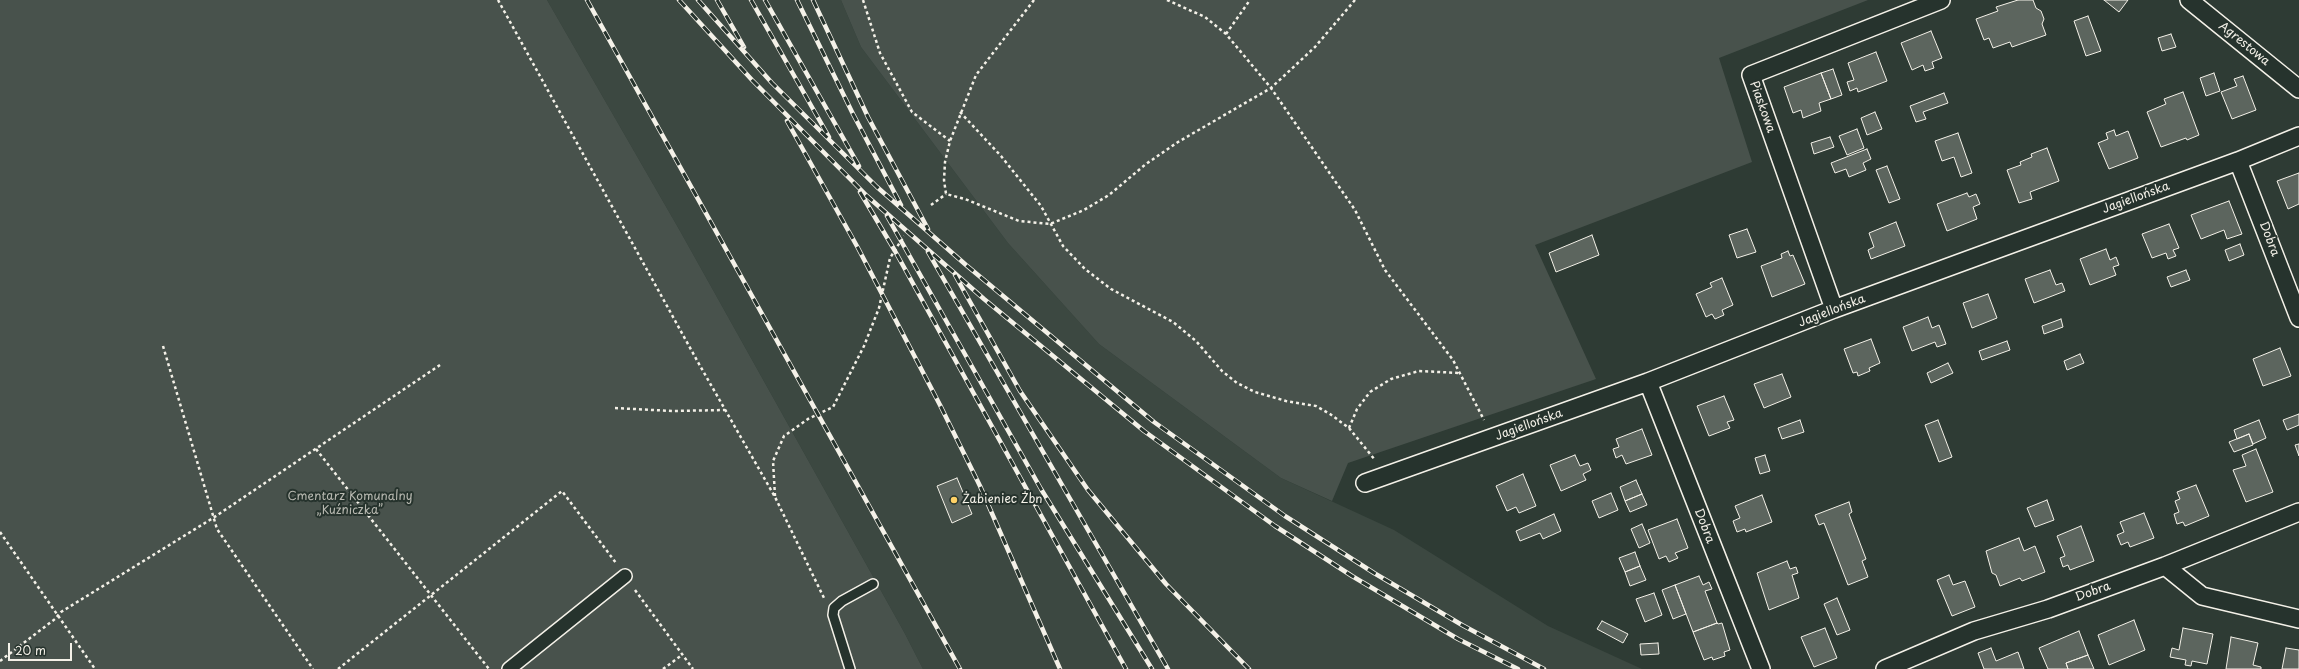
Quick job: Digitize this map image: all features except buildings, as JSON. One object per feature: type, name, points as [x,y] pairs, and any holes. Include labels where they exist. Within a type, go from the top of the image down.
[{"type":"street","name":"Piaskowa","points":[[1834,310],[1751,75],[1941,0]]},
{"type":"street","name":"Agrestowa","points":[[2189,0],[2299,89]]},
{"type":"street","name":"Jagiellońska","points":[[1365,483],[1388,473],[1494,438],[1648,382],[1834,310],[2299,136]]},
{"type":"street","name":"Dobra","points":[[2238,160],[2299,318]]},
{"type":"street","name":"Dobra","points":[[1648,382],[1761,669]]},
{"type":"street","name":"Dobra","points":[[1885,669],[1974,631],[2048,609],[2165,566],[2299,512]]},
{"type":"street","points":[[2165,566],[2202,596],[2299,619]]},
{"type":"street","points":[[509,669],[625,576]]},
{"type":"lane","points":[[850,669],[833,615],[834,608],[842,601],[873,584]]},
{"type":"path","points":[[498,0],[725,410],[775,497],[833,615]]},
{"type":"path","points":[[863,0],[880,53],[912,112],[950,141]]},
{"type":"path","points":[[946,194],[944,180],[945,162],[950,141],[960,112],[976,75],[1034,0]]},
{"type":"path","points":[[1167,0],[1205,17],[1226,34],[1271,88],[1355,210],[1385,270],[1453,360],[1494,438]]},
{"type":"path","points":[[1226,34],[1250,0]]},
{"type":"path","points":[[946,194],[965,199],[1019,221],[1050,224],[1084,210],[1109,195],[1146,164],[1178,142],[1271,88],[1314,47],[1355,0]]},
{"type":"path","points":[[960,112],[1002,156],[1041,206],[1063,246],[1085,269],[1111,289],[1174,322],[1196,341],[1222,371],[1237,383],[1255,392],[1286,401],[1316,406],[1349,428],[1388,473]]},
{"type":"path","points":[[931,205],[946,194]]},
{"type":"path","points":[[775,497],[773,461],[784,436],[808,419],[833,407],[864,346],[880,308],[890,258],[904,236]]},
{"type":"path","points":[[163,346],[217,529],[313,669]]},
{"type":"path","points":[[0,660],[58,616],[213,518],[440,365]]},
{"type":"path","points":[[1349,428],[1357,409],[1370,392],[1391,379],[1419,371],[1459,373]]},
{"type":"path","points":[[615,408],[672,411],[725,410]]},
{"type":"path","points":[[316,449],[489,669]]},
{"type":"path","points":[[338,669],[562,491]]},
{"type":"path","points":[[0,532],[95,669]]},
{"type":"path","points":[[663,669],[682,655]]},
{"type":"shaded area","points":[[547,0],[841,0],[861,47],[1008,243],[1099,344],[1281,478],[1394,530],[1548,626],[1642,669],[923,669],[904,632],[680,231]]},
{"type":"green space","name":"Cmentarz Komunalny „Kuźniczka”","points":[[0,0],[547,0],[680,231],[904,632],[923,669],[0,669]]},
{"type":"green space","points":[[841,0],[1868,0],[1719,58],[1752,162],[1535,245],[1596,379],[1348,463],[1332,501],[1281,478],[1099,344],[1008,243],[861,47]]},
{"type":"railway","points":[[587,0],[960,669]]},
{"type":"railway","points":[[679,0],[752,80],[867,196],[984,299],[1144,431],[1275,526],[1352,576],[1458,639],[1518,669]]},
{"type":"railway","points":[[698,0],[772,83],[877,187],[966,265],[1154,422],[1285,516],[1374,573],[1462,625],[1544,669]]},
{"type":"railway","points":[[717,0],[744,47]]},
{"type":"railway","points":[[751,0],[829,137]]},
{"type":"railway","points":[[765,0],[859,166]]},
{"type":"railway","points":[[797,0],[853,114],[901,205]]},
{"type":"railway","points":[[813,0],[868,117],[928,229]]},
{"type":"railway","points":[[787,121],[858,248],[940,405],[980,486],[1060,669]]},
{"type":"railway","points":[[860,192],[895,251],[1126,669]]},
{"type":"railway","points":[[887,216],[1041,489],[1152,669]]},
{"type":"railway","points":[[928,252],[1168,669]]},
{"type":"railway","points":[[955,275],[1020,391],[1088,490],[1166,584],[1249,669]]},
{"type":"place","name":"Żabieniec Żbn","points":[[954,500]]}]
